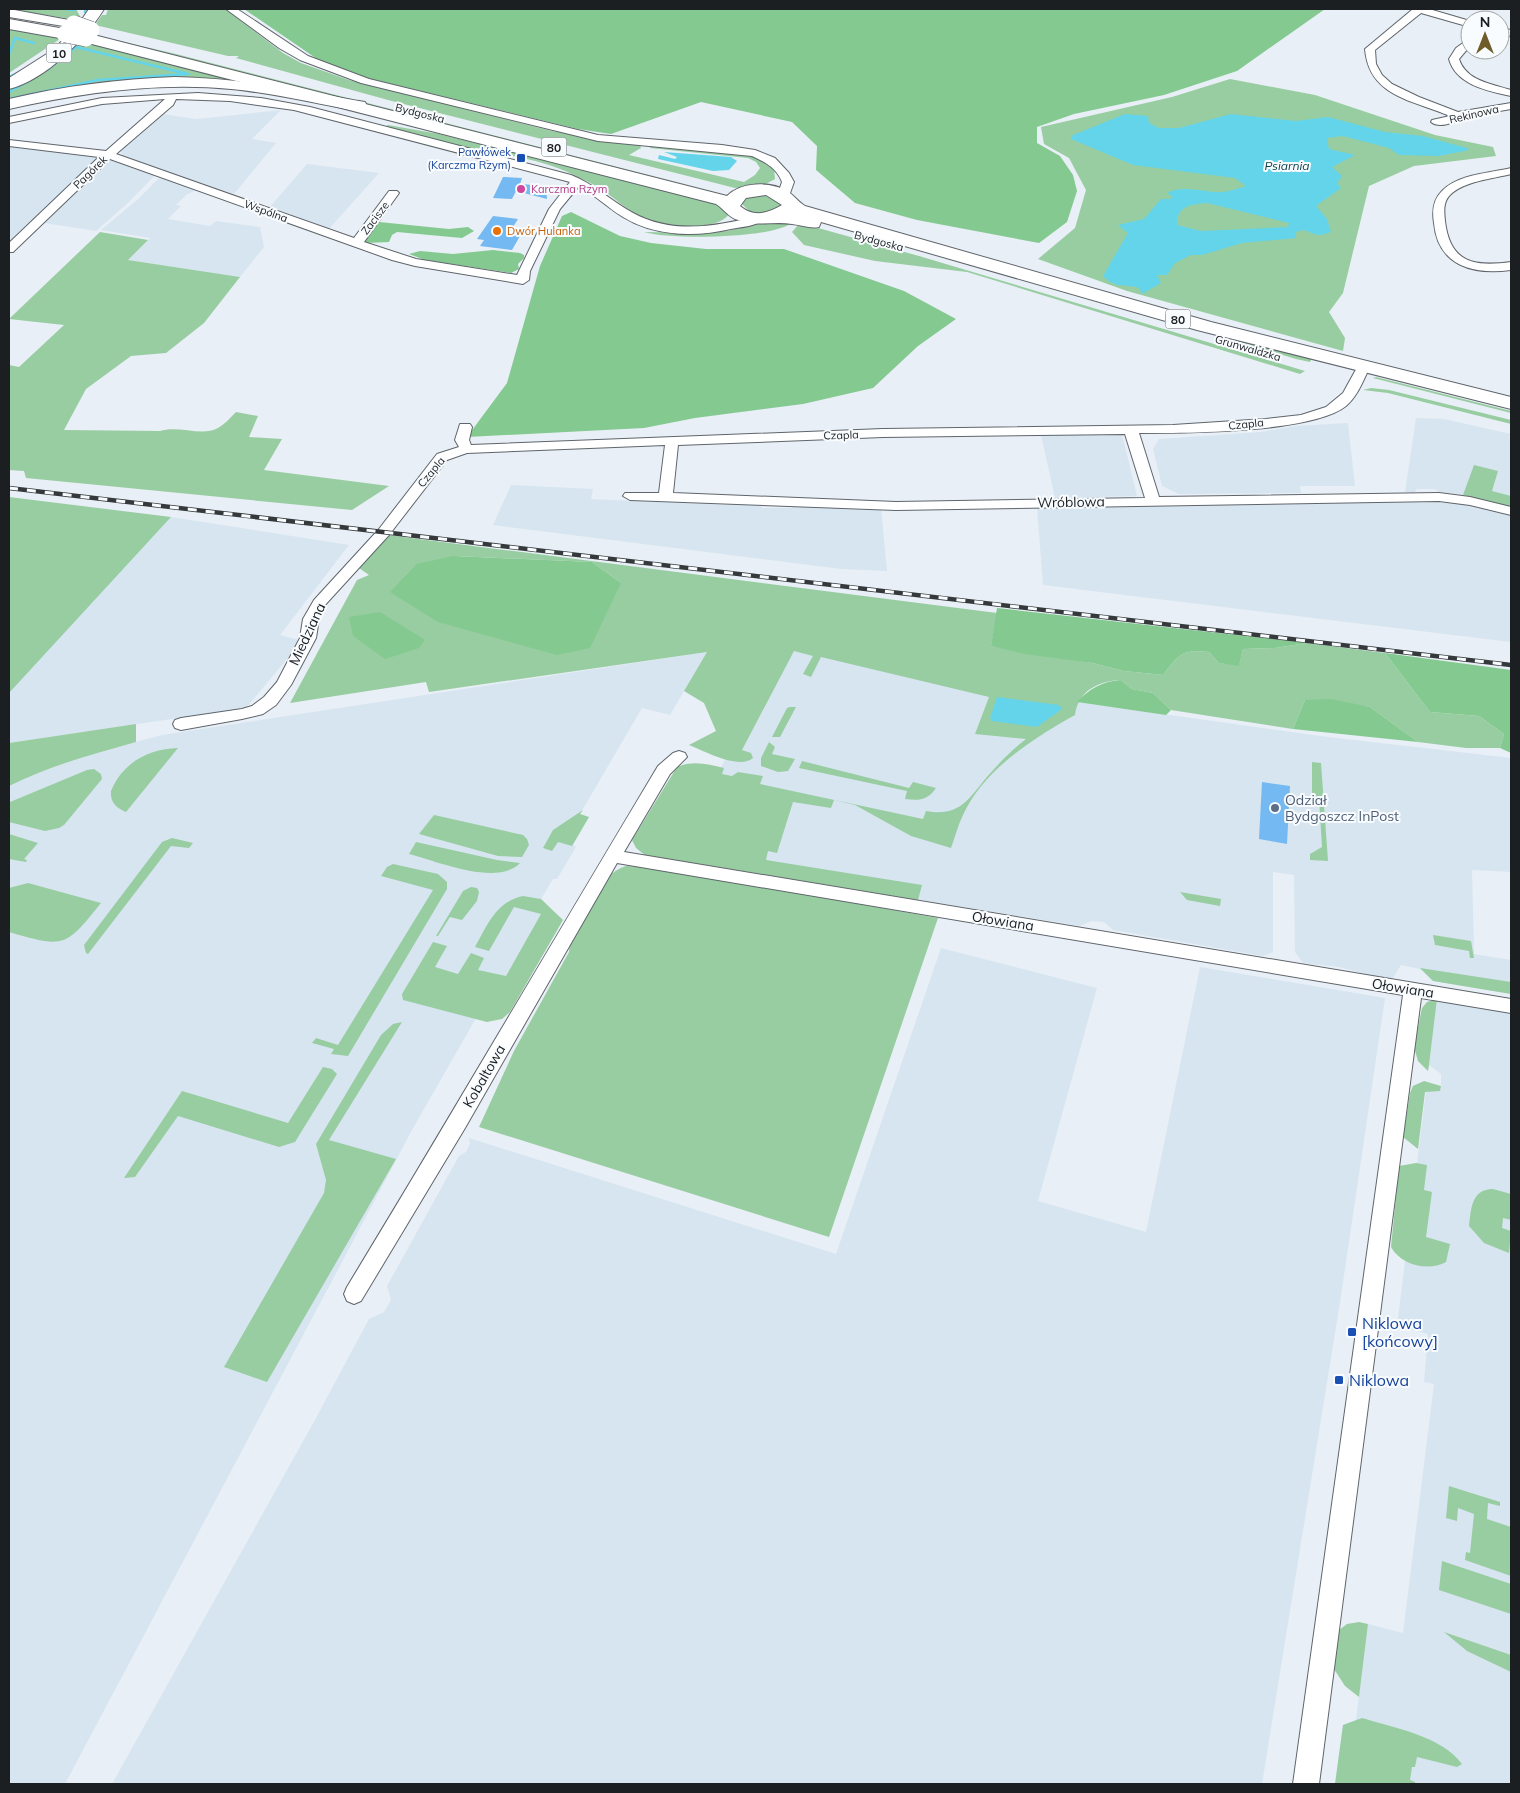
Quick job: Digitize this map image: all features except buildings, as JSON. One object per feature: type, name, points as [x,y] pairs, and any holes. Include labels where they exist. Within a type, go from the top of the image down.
[{"type":"main road","name":"10","points":[[9,84],[57,55],[80,32],[96,9]]},
{"type":"main road","points":[[9,12],[70,28]]},
{"type":"main road","name":"80","points":[[9,17],[91,32],[359,106]]},
{"type":"main road","name":"80","points":[[9,24],[70,28]]},
{"type":"main road","name":"Bydgoska","points":[[91,32],[698,184],[745,192]]},
{"type":"main road","points":[[9,104],[87,88],[174,82],[262,88],[359,106]]},
{"type":"main road","name":"Bydgoska","points":[[359,106],[722,200],[735,210]]},
{"type":"main road","name":"80","points":[[745,192],[764,190],[786,200]]},
{"type":"main road","points":[[735,210],[734,198],[745,192]]},
{"type":"main road","points":[[764,218],[784,212],[786,200]]},
{"type":"main road","name":"Bydgoska","points":[[786,200],[799,210],[991,269]]},
{"type":"main road","name":"80","points":[[735,210],[764,218]]},
{"type":"main road","name":"Bydgoska","points":[[764,218],[799,219],[991,269]]},
{"type":"main road","name":"Grunwaldzka","points":[[991,269],[1204,326],[1511,417]]},
{"type":"main road","name":"Grunwaldzka","points":[[1360,372],[1511,404]]},
{"type":"street","points":[[231,9],[283,46],[304,58],[365,81],[598,138],[722,148],[755,153],[771,160],[782,171],[788,182],[786,200]]},
{"type":"street","points":[[1457,115],[1386,86],[1373,66],[1370,49],[1419,9],[1460,21]]},
{"type":"street","points":[[1460,50],[1454,59],[1458,70],[1469,78],[1511,94]]},
{"type":"street","points":[[9,120],[82,104],[172,96],[246,99],[316,111],[579,182],[593,188],[628,215],[653,226],[686,230],[735,226],[764,218]]},
{"type":"street","name":"Pagórek","points":[[9,249],[108,155],[169,103],[172,96]]},
{"type":"street","name":"Rekinowa","points":[[1436,122],[1451,120],[1457,115],[1511,106]]},
{"type":"street","name":"Wspólna","points":[[9,143],[108,155],[415,262],[523,280],[524,271],[560,201],[567,190],[579,182]]},
{"type":"street","points":[[764,190],[774,186],[782,171]]},
{"type":"street","points":[[1511,171],[1463,184],[1448,191],[1441,199],[1438,214],[1442,238],[1450,253],[1475,265],[1511,266]]},
{"type":"street","name":"Zacisze","points":[[357,243],[393,193]]},
{"type":"street","points":[[710,228],[732,221],[735,210]]},
{"type":"street","name":"Czapla","points":[[351,570],[401,512],[425,476],[449,452],[467,449],[672,440],[1131,430],[1220,426],[1310,416],[1329,410],[1343,402],[1360,372]]},
{"type":"street","points":[[465,427],[462,440],[467,449]]},
{"type":"street","points":[[1131,430],[1152,500]]},
{"type":"street","points":[[666,497],[672,440]]},
{"type":"street","name":"Wróblowa","points":[[630,496],[896,506],[1152,500],[1439,497],[1470,501],[1511,511]]},
{"type":"street","name":"Miedziana","points":[[181,724],[242,714],[257,710],[270,701],[283,685],[308,638],[311,619],[319,603],[351,570]]},
{"type":"street","points":[[614,856],[664,770],[679,757]]},
{"type":"street","name":"Ołowiana","points":[[614,856],[1511,1006]]},
{"type":"street","name":"Kobaltowa","points":[[354,1294],[614,856]]},
{"type":"street","points":[[1306,1784],[1413,990]]},
{"type":"shaded area","points":[[281,110],[252,139],[276,143],[234,194],[123,156],[120,150],[162,114],[196,119]]},
{"type":"shaded area","points":[[9,145],[101,157],[9,243]]},
{"type":"shaded area","points":[[108,155],[158,172],[129,202],[96,231],[38,222]]},
{"type":"shaded area","points":[[307,164],[379,173],[329,229],[269,208]]},
{"type":"shaded area","points":[[169,177],[200,188],[186,195],[176,205],[181,206],[168,219],[210,226],[216,221],[260,227],[264,247],[240,277],[128,260],[150,238],[101,230],[137,200],[158,179]]},
{"type":"shaded area","points":[[1416,418],[1444,419],[1511,434],[1511,507],[1463,495],[1439,492],[1434,489],[1417,489],[1414,493],[1405,492]]},
{"type":"shaded area","points":[[1348,423],[1355,486],[1300,486],[1301,493],[1179,494],[1162,486],[1153,449],[1159,439],[1261,432],[1296,426]]},
{"type":"shaded area","points":[[1122,434],[1137,496],[1055,498],[1041,435]]},
{"type":"shaded area","points":[[511,485],[593,489],[591,499],[728,505],[729,502],[762,503],[762,508],[792,508],[792,503],[881,508],[887,571],[841,569],[493,525]]},
{"type":"shaded area","points":[[1382,502],[1459,503],[1511,516],[1511,642],[1043,585],[1037,507]]},
{"type":"shaded area","points":[[171,517],[349,545],[280,635],[302,641],[246,708],[9,743],[9,691]]},
{"type":"shaded area","points":[[815,592],[997,613],[1077,702],[1320,736],[1511,758],[1511,872],[1472,870],[1474,954],[1511,960],[1511,994],[1433,981],[1420,969],[1401,965],[1391,981],[1339,967],[1303,963],[1295,952],[1294,875],[1273,872],[1273,952],[1263,956],[1113,930],[1104,922],[1091,921],[1080,926],[645,855],[640,852],[632,840],[721,767]]},
{"type":"shaded area","points":[[707,652],[670,715],[642,708],[580,814],[589,817],[573,845],[576,847],[557,879],[553,879],[541,899],[557,917],[479,1013],[412,1130],[65,1784],[9,1784],[9,786],[29,776],[94,753],[162,735]]},
{"type":"shaded area","points":[[941,948],[1097,988],[1038,1201],[1146,1232],[1200,967],[1385,998],[1341,1296],[1262,1784],[112,1784],[316,1418],[369,1319],[384,1312],[391,1300],[387,1286],[459,1156],[466,1152],[470,1144],[469,1138],[836,1254]]},
{"type":"shaded area","points":[[1437,999],[1511,1012],[1511,1784],[1335,1784],[1343,1725],[1356,1720],[1368,1624],[1403,1633],[1434,1384],[1424,1382],[1428,1334],[1397,1326],[1426,1091],[1439,1091],[1441,1086],[1441,1074],[1429,1065]]},
{"type":"green space","points":[[9,9],[76,9],[80,16],[77,20]]},
{"type":"green space","points":[[108,9],[225,9],[283,53],[301,63],[349,80],[552,131],[640,145],[641,148],[629,155],[744,182],[755,175],[760,168],[756,162],[748,158],[650,148],[651,146],[748,155],[764,161],[774,169],[775,179],[762,186],[735,188],[388,100],[236,58],[239,56],[228,56],[95,25],[102,15],[106,15]]},
{"type":"green space","points":[[244,9],[1325,9],[1237,71],[1164,95],[1074,114],[1037,127],[1037,143],[1060,156],[1073,175],[1077,191],[1067,222],[1039,243],[917,220],[855,203],[816,170],[817,146],[792,122],[701,102],[611,134],[578,129],[367,78],[320,61]]},
{"type":"green space","points":[[9,27],[63,37],[9,73]]},
{"type":"green space","points":[[89,34],[176,54],[727,195],[98,37]]},
{"type":"green space","points":[[77,42],[268,87],[233,82],[33,96],[9,102],[9,88],[25,80]]},
{"type":"green space","points":[[1230,79],[1315,95],[1435,135],[1493,147],[1496,156],[1414,166],[1369,186],[1343,293],[1329,312],[1345,338],[1343,351],[1127,291],[1038,259],[1075,228],[1086,190],[1069,158],[1044,144],[1041,127],[1172,97]]},
{"type":"green space","points":[[388,125],[439,134],[723,205],[730,212],[725,218],[707,225],[672,226],[655,223],[633,213],[597,187],[563,170],[527,159],[478,151],[385,127]]},
{"type":"green space","points":[[759,195],[774,198],[783,208],[763,215],[749,211],[740,202],[745,197]]},
{"type":"green space","points":[[571,212],[620,236],[651,243],[706,249],[784,249],[904,291],[956,319],[918,346],[873,388],[803,404],[695,418],[644,428],[467,437],[507,383],[540,266],[562,216]]},
{"type":"green space","points":[[793,222],[782,228],[744,235],[698,237],[657,235],[644,232],[700,233],[728,231],[754,224]]},
{"type":"green space","points":[[376,223],[449,229],[468,227],[474,231],[462,238],[397,232],[392,235],[389,242],[365,243],[363,240]]},
{"type":"green space","points":[[800,223],[919,256],[1305,371],[1300,374],[967,272],[875,261],[804,245],[792,232]]},
{"type":"green space","points":[[100,232],[148,240],[128,260],[240,277],[204,323],[166,353],[131,356],[86,389],[64,430],[160,431],[175,429],[204,431],[218,428],[236,412],[258,416],[249,437],[282,439],[264,470],[389,486],[352,510],[26,478],[24,471],[9,470],[9,365],[19,367],[64,325],[9,319]]},
{"type":"green space","points":[[493,250],[524,255],[524,258],[518,264],[519,269],[511,273],[425,260],[409,254],[420,251],[453,254]]},
{"type":"green space","points":[[1151,316],[1312,358],[1310,362],[1296,359]]},
{"type":"green space","points":[[1376,377],[1511,411],[1511,413],[1373,378]]},
{"type":"green space","points":[[1371,388],[1389,390],[1511,420],[1511,424],[1388,393],[1363,390]]},
{"type":"green space","points":[[1474,465],[1498,471],[1492,491],[1511,496],[1511,507],[1463,495]]},
{"type":"green space","points":[[9,497],[171,517],[9,693]]},
{"type":"green space","points":[[388,535],[997,613],[991,646],[1092,663],[1124,671],[1163,675],[1177,658],[1193,651],[1209,652],[1219,663],[1239,665],[1243,649],[1275,648],[1307,643],[1385,653],[1430,712],[1479,716],[1504,734],[1500,748],[1466,748],[1418,742],[1370,707],[1305,700],[1293,729],[1171,710],[1153,693],[1132,689],[1121,680],[1097,685],[1090,689],[1080,700],[1075,715],[1027,745],[997,769],[972,798],[961,819],[951,848],[911,836],[855,805],[834,800],[831,808],[793,802],[777,853],[768,851],[766,860],[922,885],[918,900],[645,855],[636,848],[632,840],[677,767],[695,763],[724,768],[722,774],[732,776],[738,772],[763,776],[760,784],[923,819],[926,811],[937,812],[955,809],[968,800],[1000,762],[1026,739],[975,734],[989,697],[821,657],[811,677],[803,674],[813,656],[794,651],[742,750],[751,753],[753,758],[739,762],[712,755],[689,745],[716,731],[704,703],[684,691],[707,652],[429,692],[426,682],[290,703],[357,580],[369,575],[359,568]],"holes":[[[454,556],[592,562],[621,583]]]},
{"type":"green space","points":[[453,556],[592,562],[621,583],[590,648],[557,655],[438,622],[390,592],[417,564]]},
{"type":"green space","points":[[997,608],[1307,643],[1275,648],[1243,649],[1239,666],[1219,663],[1209,652],[1193,651],[1182,654],[1177,658],[1163,675],[1124,671],[1092,663],[1025,654],[991,646]]},
{"type":"green space","points":[[380,612],[425,640],[419,648],[385,659],[353,636],[349,617]]},
{"type":"green space","points":[[1385,653],[1511,670],[1511,753],[1500,748],[1504,734],[1479,716],[1430,712]]},
{"type":"green space","points":[[1121,680],[1132,689],[1153,693],[1171,710],[1166,715],[1077,702],[1097,686]]},
{"type":"green space","points":[[1331,699],[1370,707],[1418,742],[1293,729],[1305,700]]},
{"type":"green space","points":[[796,707],[780,737],[772,737],[787,708]]},
{"type":"green space","points":[[136,724],[136,742],[55,766],[9,786],[9,743]]},
{"type":"green space","points":[[769,742],[775,747],[772,754],[795,759],[788,771],[778,772],[761,766],[761,758]]},
{"type":"green space","points":[[178,748],[126,812],[114,804],[111,791],[122,772],[130,765],[147,754]]},
{"type":"green space","points":[[802,761],[909,788],[913,782],[936,788],[923,799],[905,799],[907,791],[799,768]]},
{"type":"green space","points":[[1312,762],[1321,763],[1328,861],[1310,860],[1310,854],[1322,847],[1319,798],[1312,797]]},
{"type":"green space","points":[[94,769],[101,774],[102,779],[64,825],[45,831],[9,822],[10,802],[87,770]]},
{"type":"green space","points":[[583,810],[580,814],[589,817],[572,846],[558,842],[552,851],[543,848],[553,830]]},
{"type":"green space","points":[[434,815],[523,835],[529,845],[522,857],[498,856],[419,834]]},
{"type":"green space","points":[[9,834],[38,843],[24,859],[27,860],[26,862],[9,859]]},
{"type":"green space","points":[[172,838],[193,843],[189,848],[171,846],[88,954],[86,953],[84,945],[162,842]]},
{"type":"green space","points":[[416,842],[497,860],[520,863],[510,870],[497,873],[466,870],[409,854]]},
{"type":"green space","points":[[393,864],[438,874],[447,882],[447,889],[348,1056],[331,1054],[334,1049],[312,1043],[316,1038],[338,1045],[433,890],[381,876],[387,867]]},
{"type":"green space","points":[[626,866],[650,867],[938,918],[829,1237],[479,1127],[514,1051],[569,952],[570,941],[592,898],[607,878]]},
{"type":"green space","points":[[28,883],[101,903],[79,929],[71,936],[62,940],[53,942],[42,941],[9,932],[9,888]]},
{"type":"green space","points":[[471,887],[477,888],[479,892],[477,901],[462,920],[450,917],[438,936],[436,936],[463,891]]},
{"type":"green space","points":[[1180,892],[1221,899],[1220,906],[1187,900]]},
{"type":"green space","points":[[523,896],[541,899],[563,920],[510,1012],[502,1019],[487,1022],[403,1000],[402,994],[433,942],[447,946],[435,967],[458,974],[471,953],[484,958],[478,970],[506,976],[541,914],[514,907],[489,951],[475,947],[489,922],[499,909],[506,903]]},
{"type":"green space","points":[[1433,935],[1471,941],[1474,958],[1470,958],[1469,951],[1435,945]]},
{"type":"green space","points":[[1420,968],[1511,982],[1511,994],[1433,981]]},
{"type":"green space","points":[[1437,999],[1428,1071],[1418,1061],[1414,1047],[1422,1008],[1427,1002]]},
{"type":"green space","points":[[402,1022],[329,1140],[396,1159],[267,1382],[224,1367],[324,1193],[326,1180],[316,1144],[381,1035],[393,1024]]},
{"type":"green space","points":[[323,1067],[332,1069],[337,1074],[295,1142],[279,1147],[178,1116],[135,1177],[124,1178],[182,1091],[288,1123]]},
{"type":"green space","points":[[1424,1081],[1441,1086],[1440,1091],[1425,1092],[1418,1149],[1403,1137],[1410,1093],[1413,1086]]},
{"type":"green space","points":[[1416,1163],[1427,1165],[1424,1190],[1432,1192],[1426,1237],[1450,1244],[1446,1262],[1439,1265],[1415,1265],[1401,1258],[1391,1247],[1399,1166]]},
{"type":"green space","points":[[1493,1189],[1511,1194],[1511,1220],[1503,1218],[1502,1228],[1511,1231],[1509,1253],[1484,1243],[1469,1226],[1476,1196],[1486,1190]]},
{"type":"green space","points":[[1449,1486],[1500,1502],[1500,1506],[1488,1503],[1487,1519],[1511,1527],[1511,1576],[1465,1560],[1466,1552],[1470,1553],[1474,1514],[1458,1508],[1457,1521],[1446,1518]]},
{"type":"green space","points":[[1442,1561],[1511,1584],[1511,1614],[1439,1590]]},
{"type":"green space","points":[[1359,1622],[1368,1624],[1359,1697],[1345,1686],[1334,1669],[1339,1630],[1347,1624]]},
{"type":"green space","points":[[1444,1632],[1511,1655],[1511,1672],[1467,1651]]},
{"type":"green space","points":[[1362,1718],[1430,1740],[1453,1754],[1462,1764],[1457,1767],[1417,1757],[1415,1767],[1412,1767],[1410,1780],[1415,1782],[1415,1784],[1335,1784],[1343,1725]]},
{"type":"water","name":"Psiarnia","points":[[1125,114],[1148,116],[1149,123],[1159,128],[1179,128],[1231,114],[1296,121],[1328,117],[1385,132],[1423,136],[1469,150],[1439,156],[1399,155],[1389,148],[1343,136],[1327,138],[1329,149],[1355,155],[1332,167],[1342,176],[1337,183],[1341,188],[1316,206],[1327,219],[1331,232],[1319,235],[1302,230],[1295,233],[1296,238],[1242,243],[1202,255],[1191,255],[1175,263],[1167,275],[1157,275],[1161,283],[1142,294],[1139,288],[1116,285],[1103,276],[1128,233],[1118,225],[1144,219],[1161,199],[1171,199],[1172,196],[1167,193],[1174,190],[1187,189],[1223,192],[1246,186],[1235,178],[1133,165],[1071,139],[1071,136]],"holes":[[[1207,203],[1289,223],[1288,227],[1201,231],[1177,225],[1177,219],[1186,207]]]},
{"type":"water","points":[[664,152],[731,157],[737,161],[729,170],[713,171],[658,159],[659,155],[675,159],[677,157]]},
{"type":"water","points":[[997,697],[1059,705],[1062,709],[1037,727],[992,721],[990,718]]},
{"type":"waterway","points":[[65,9],[75,10]]},
{"type":"waterway","points":[[9,54],[15,38],[34,43]]},
{"type":"waterway","points":[[9,99],[98,80],[188,74],[76,47],[47,70]]},
{"type":"waterway","points":[[9,77],[21,71]]},
{"type":"waterway","points":[[9,92],[32,79]]},
{"type":"railway","points":[[9,488],[1511,665]]},
{"type":"place","name":"Pawłówek (Karczma Rzym)","points":[[521,158]]},
{"type":"place","name":"Karczma Rzym","points":[[521,189]]},
{"type":"place","name":"Dwór Hulanka","points":[[497,231]]},
{"type":"place","name":"Odział Bydgoszcz InPost","points":[[1275,808]]},
{"type":"place","name":"Niklowa [końcowy]","points":[[1352,1332]]},
{"type":"place","name":"Niklowa","points":[[1339,1380]]}]
